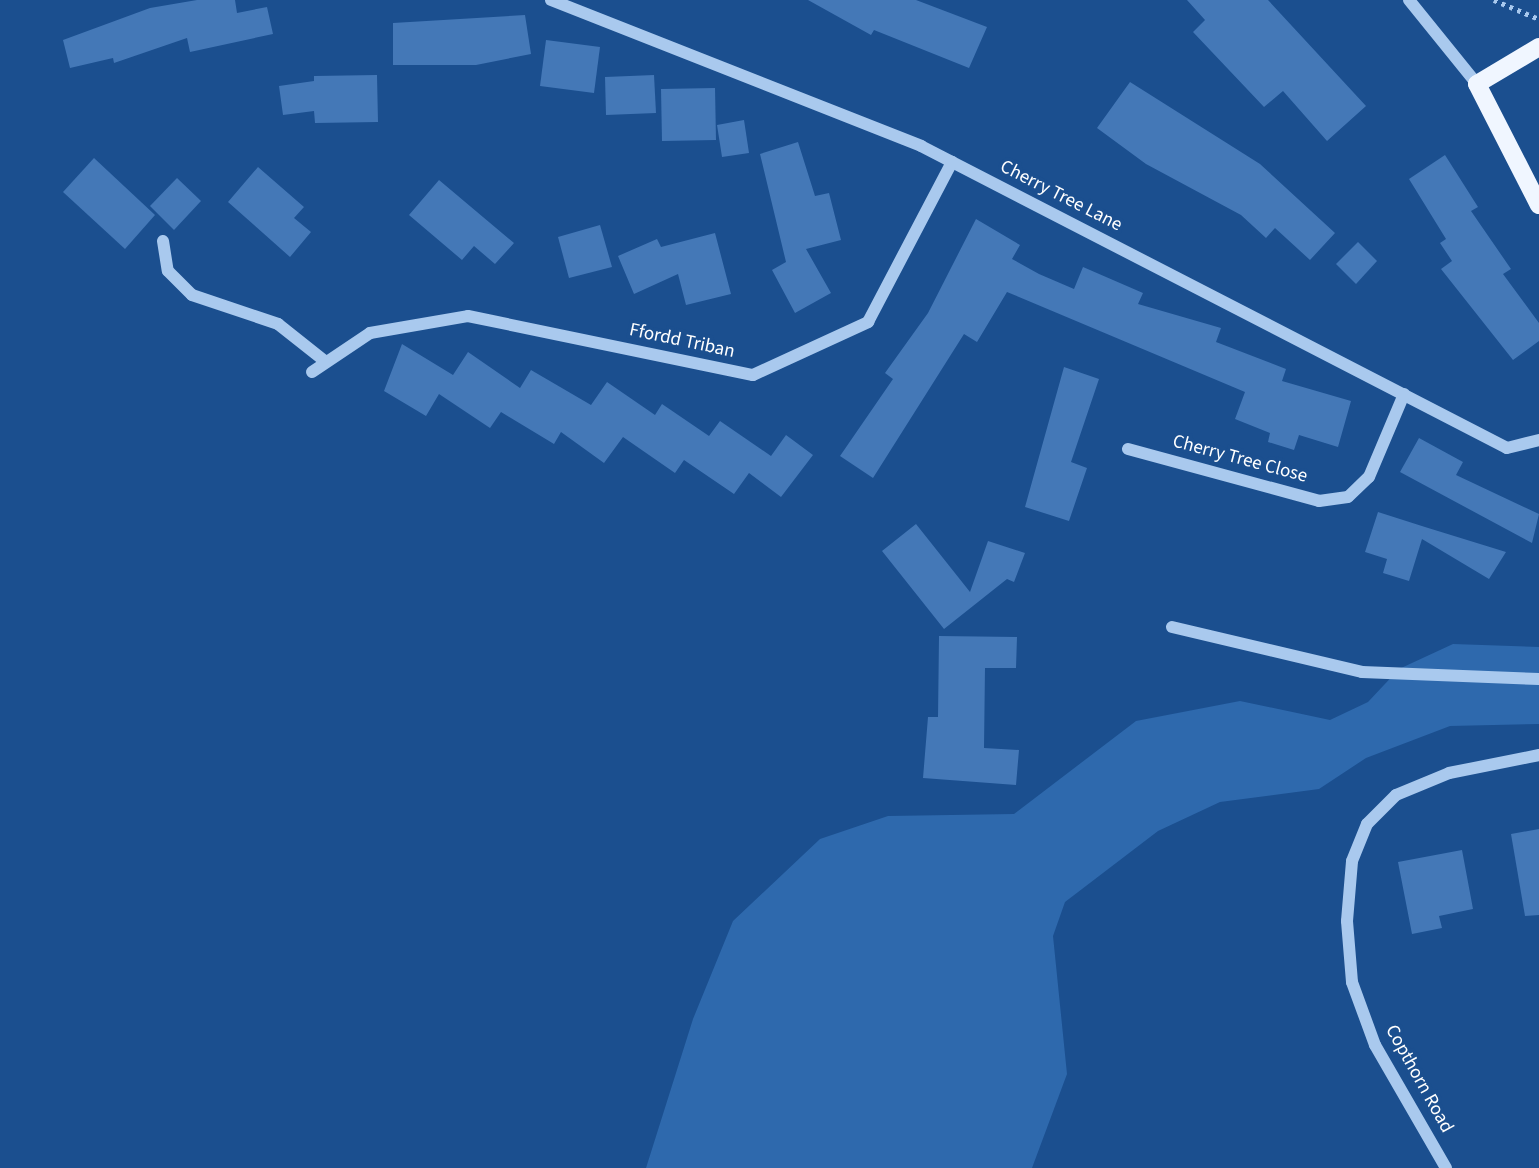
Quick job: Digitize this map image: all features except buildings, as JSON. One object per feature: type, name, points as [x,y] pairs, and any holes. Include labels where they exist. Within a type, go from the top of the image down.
[{"type":"main road","points":[[1539,47],[1477,84],[1539,205]]},
{"type":"street","name":"Cherry Tree Lane","points":[[551,0],[952,162],[1507,448],[1539,440]]},
{"type":"street","points":[[1409,0],[1477,84]]},
{"type":"street","name":"Ffordd Triban","points":[[312,372],[370,333],[468,316],[753,375],[868,323],[952,162]]},
{"type":"street","points":[[163,241],[168,271],[192,295],[278,324],[326,362]]},
{"type":"street","name":"Cherry Tree Close","points":[[1128,449],[1319,501],[1348,497],[1369,477],[1404,394]]},
{"type":"street","points":[[1172,626],[1362,672],[1539,679]]},
{"type":"street","name":"Copthorn Road","points":[[1446,1168],[1375,1045],[1352,982],[1347,921],[1352,861],[1367,824],[1396,795],[1449,773],[1539,755]]},
{"type":"path","points":[[1494,0],[1539,19]]},
{"type":"shaded area","points":[[1453,644],[1539,647],[1539,724],[1450,726],[1366,758],[1319,789],[1220,802],[1158,831],[1065,902],[1053,936],[1067,1074],[1032,1168],[646,1168],[693,1019],[733,921],[820,839],[888,816],[1014,814],[1136,721],[1240,701],[1330,720],[1368,702],[1399,669]]}]
